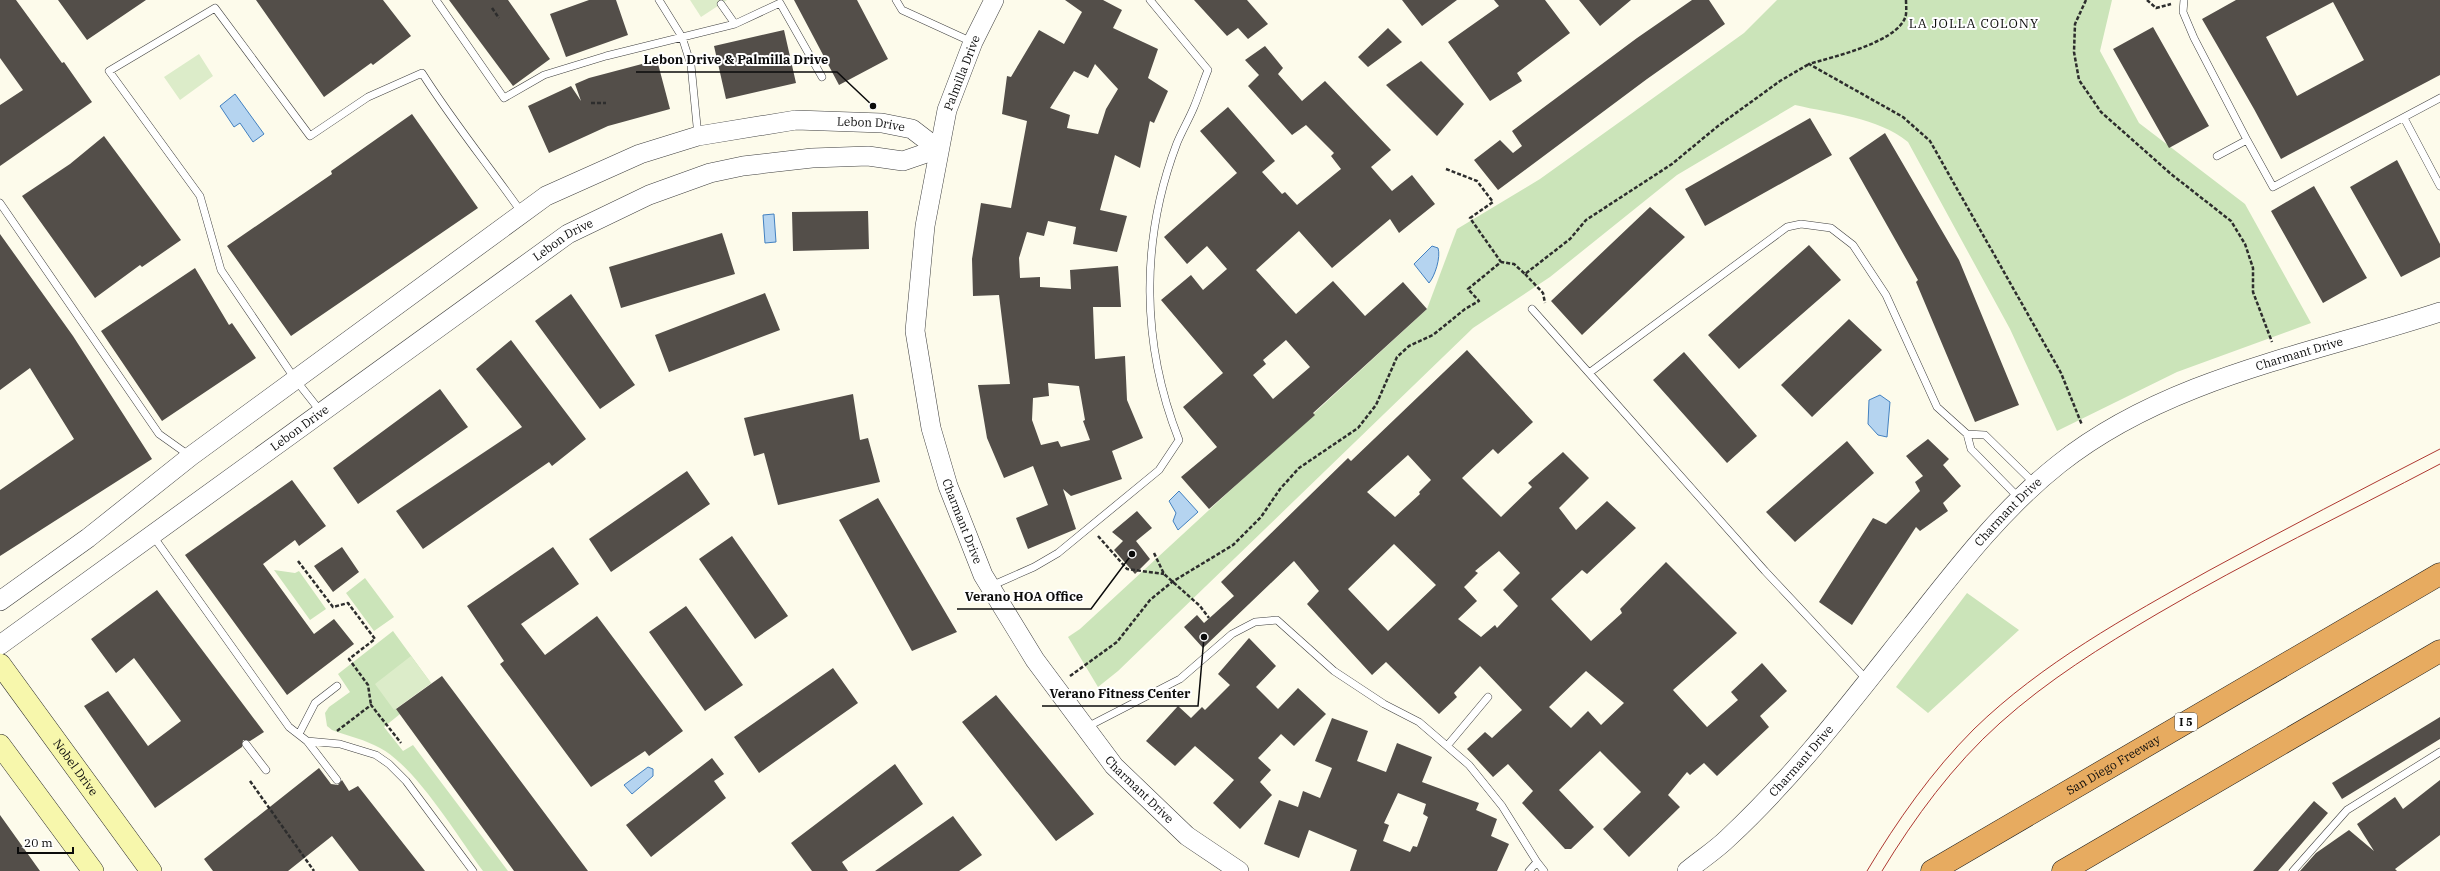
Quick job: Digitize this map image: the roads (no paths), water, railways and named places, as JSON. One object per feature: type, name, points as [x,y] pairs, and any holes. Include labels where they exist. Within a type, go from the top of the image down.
[{"type":"highway","name":"San Diego Freeway","points":[[1932,871],[2440,574]]},
{"type":"highway","points":[[2063,871],[2440,651]]},
{"type":"main road","name":"Nobel Drive","points":[[0,664],[151,871]]},
{"type":"main road","points":[[0,745],[93,871]]},
{"type":"street","name":"Palmilla Drive","points":[[938,149],[947,110],[973,42],[994,0]]},
{"type":"street","name":"Lebon Drive","points":[[0,601],[88,538],[190,456],[546,196],[640,154],[698,136],[796,120],[882,123],[912,129],[938,149]]},
{"type":"street","name":"Lebon Drive","points":[[0,645],[568,234],[649,195],[710,173],[743,166],[812,158],[868,156],[903,161],[938,149]]},
{"type":"street","name":"Charmant Drive","points":[[938,149],[925,226],[914,332],[931,428],[948,486],[983,575],[1034,660],[1056,687],[1114,766],[1187,836],[1239,871]]},
{"type":"street","name":"Charmant Drive","points":[[1687,871],[1728,839],[1799,766],[1941,588],[2019,498],[2089,442],[2126,421],[2186,392],[2282,360],[2440,312]]},
{"type":"lane","points":[[436,0],[504,98],[544,75],[606,56],[735,24],[779,2],[822,77]]},
{"type":"lane","points":[[658,0],[682,37],[691,65],[698,136]]},
{"type":"lane","points":[[896,0],[902,10],[973,42]]},
{"type":"lane","points":[[990,586],[1034,567],[1058,553],[1159,470],[1179,440],[1168,412],[1158,372],[1153,341],[1148,292],[1151,246],[1159,202],[1177,142],[1194,107],[1208,70],[1150,0]]},
{"type":"lane","points":[[2184,0],[2182,12],[2194,38],[2247,140],[2273,186],[2440,98]]},
{"type":"lane","points":[[721,4],[735,24]]},
{"type":"lane","points":[[321,413],[295,379],[221,270],[200,196],[109,71],[215,8],[310,136],[368,97],[422,73],[449,116],[493,172],[522,213]]},
{"type":"lane","points":[[2404,118],[2440,186]]},
{"type":"lane","points":[[2217,156],[2247,140]]},
{"type":"lane","points":[[0,203],[159,434],[190,456]]},
{"type":"lane","points":[[1588,373],[1787,227],[1801,224],[1831,228],[1853,245],[1886,295],[1937,407],[1967,434],[1971,449],[2019,498]]},
{"type":"lane","points":[[1532,309],[1765,571],[1868,681]]},
{"type":"lane","points":[[1967,434],[1985,435],[2035,484]]},
{"type":"lane","points":[[152,535],[289,727],[307,741],[337,780]]},
{"type":"lane","points":[[1086,728],[1180,679],[1232,634],[1255,622],[1276,620],[1334,671],[1384,704],[1419,722],[1469,765],[1502,806],[1536,862],[1544,871]]},
{"type":"lane","points":[[299,734],[315,703],[337,686]]},
{"type":"lane","points":[[1447,746],[1488,697]]},
{"type":"lane","points":[[307,741],[340,744],[376,755],[389,764],[406,781],[473,871]]},
{"type":"lane","points":[[246,744],[266,770]]},
{"type":"lane","points":[[2294,871],[2347,810],[2440,752]]},
{"type":"lane","points":[[1529,871],[1536,862]]},
{"type":"water","points":[[235,94],[264,134],[253,142],[240,123],[234,127],[220,106]]},
{"type":"water","points":[[774,214],[776,242],[765,243],[763,215]]},
{"type":"water","points":[[1432,246],[1438,248],[1439,256],[1435,271],[1429,283],[1414,264]]},
{"type":"water","points":[[1880,395],[1890,402],[1887,437],[1878,435],[1868,424],[1869,400]]},
{"type":"water","points":[[1179,491],[1198,512],[1178,530],[1173,521],[1176,513],[1169,501]]},
{"type":"water","points":[[648,767],[653,769],[653,776],[632,794],[624,785]]},
{"type":"tram line","points":[[1867,871],[1890,834],[1916,797],[1959,745],[2000,705],[2056,662],[2086,642],[2177,588],[2295,524],[2440,449]]},
{"type":"tram line","points":[[1882,871],[1921,812],[1966,756],[2018,707],[2056,678],[2116,639],[2192,594],[2440,464]]},
{"type":"place","name":"Lebon Drive & Palmilla Drive","points":[[873,106]]},
{"type":"place","name":"Verano HOA Office","points":[[1132,554]]},
{"type":"place","name":"Verano Fitness Center","points":[[1204,637]]},
{"type":"district","name":"LA JOLLA COLONY","points":[[1974,23]]}]
